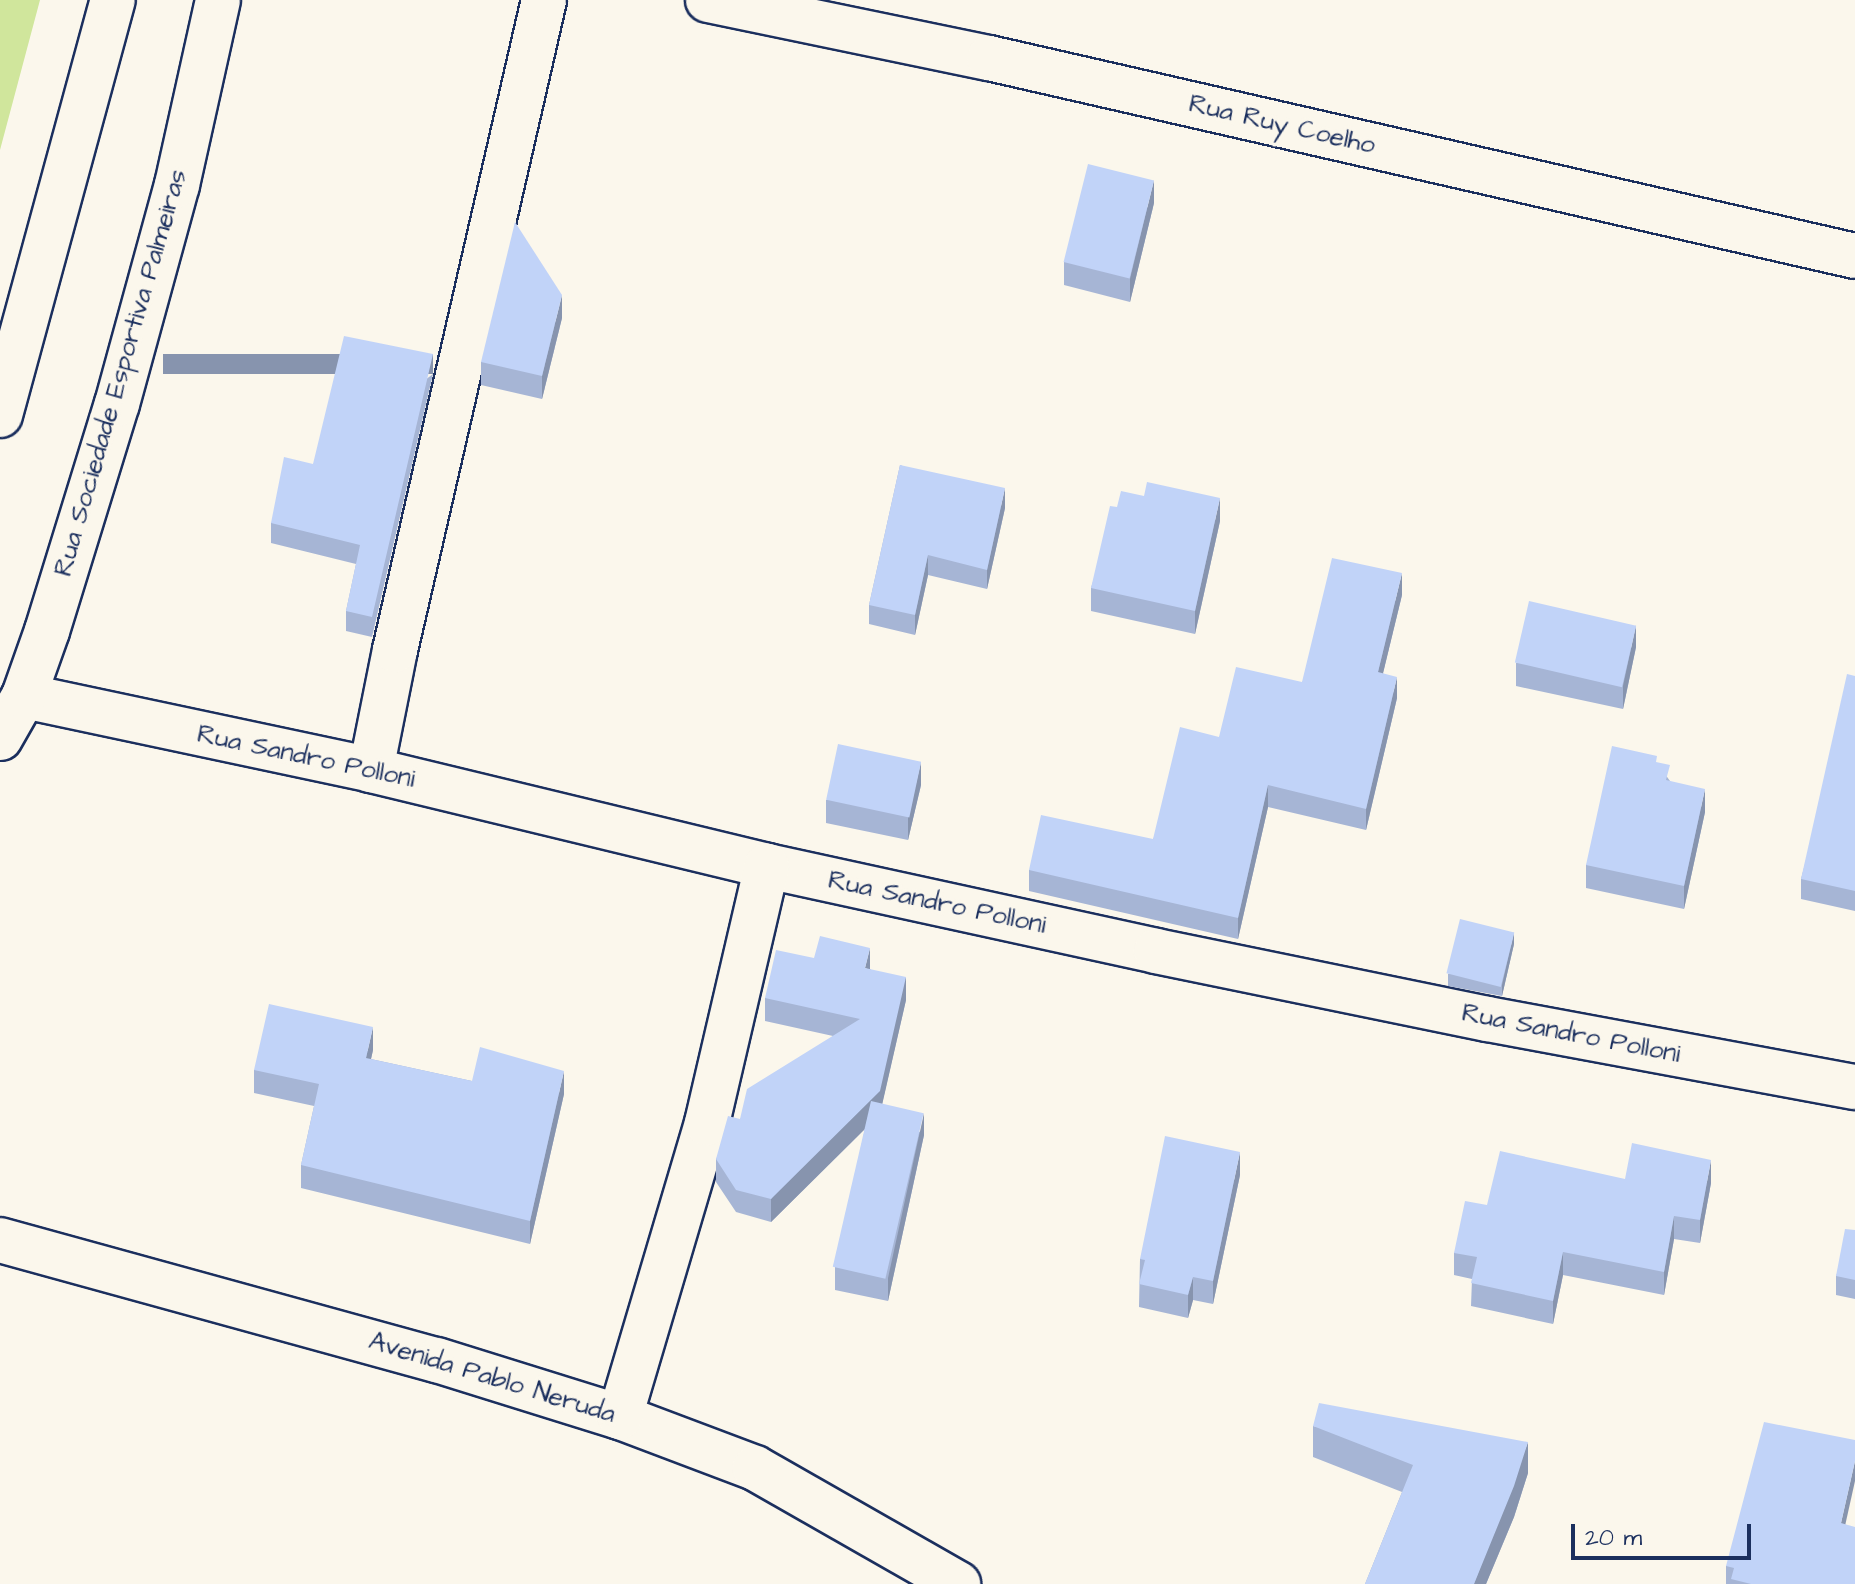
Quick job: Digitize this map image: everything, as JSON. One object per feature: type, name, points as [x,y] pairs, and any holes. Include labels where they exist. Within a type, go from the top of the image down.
[{"type":"street","points":[[0,415],[113,0]]},
{"type":"street","name":"Rua Sociedade Esportiva Palmeiras","points":[[0,738],[24,696],[117,404],[177,185],[218,0]]},
{"type":"street","points":[[371,770],[398,635],[544,0]]},
{"type":"street","name":"Rua Ruy Coelho","points":[[708,0],[989,58],[1855,256]]},
{"type":"street","name":"Rua Sandro Polloni","points":[[24,696],[371,770],[767,866],[1231,967],[1855,1087]]},
{"type":"street","points":[[620,1417],[707,1123],[767,866]]},
{"type":"street","name":"Avenida Pablo Neruda","points":[[0,1240],[423,1355],[620,1417],[755,1468],[958,1584]]},
{"type":"green space","points":[[0,0],[40,0],[0,150]]},
{"type":"building","points":[[1088,164],[1154,180],[1130,278],[1064,262]]},
{"type":"building","points":[[515,222],[562,295],[542,376],[481,362]]},
{"type":"building","points":[[344,336],[433,354],[372,617],[346,611],[360,545],[271,523],[284,457],[313,464]]},
{"type":"building","points":[[900,465],[1005,488],[987,570],[928,555],[915,615],[869,605]]},
{"type":"building","points":[[1147,482],[1220,498],[1195,611],[1091,588],[1110,506],[1117,507],[1121,491],[1144,496]]},
{"type":"building","points":[[1332,558],[1402,573],[1378,672],[1397,677],[1366,809],[1268,785],[1238,918],[1029,870],[1041,815],[1153,839],[1180,727],[1219,737],[1236,667],[1302,682]]},
{"type":"building","points":[[1529,601],[1636,626],[1622,687],[1515,662]]},
{"type":"building","points":[[1847,674],[1855,676],[1855,891],[1801,879]]},
{"type":"building","points":[[838,744],[921,762],[909,817],[826,800]]},
{"type":"building","points":[[1612,746],[1657,756],[1656,762],[1670,765],[1666,780],[1705,789],[1684,886],[1586,865]]},
{"type":"building","points":[[1460,919],[1514,933],[1501,987],[1446,973]]},
{"type":"building","points":[[820,936],[870,948],[865,968],[906,977],[880,1091],[771,1199],[736,1190],[716,1159],[728,1116],[740,1119],[747,1089],[860,1019],[765,998],[776,950],[814,958]]},
{"type":"building","points":[[269,1004],[373,1027],[366,1058],[472,1081],[480,1047],[564,1071],[530,1221],[301,1165],[319,1084],[254,1070]]},
{"type":"building","points":[[871,1101],[924,1113],[885,1279],[833,1267]]},
{"type":"building","points":[[1165,1136],[1240,1152],[1213,1281],[1193,1277],[1188,1295],[1139,1284],[1145,1260],[1140,1259]]},
{"type":"building","points":[[1632,1143],[1711,1160],[1700,1220],[1674,1216],[1664,1272],[1563,1252],[1553,1301],[1471,1283],[1477,1257],[1454,1253],[1465,1201],[1487,1205],[1500,1151],[1625,1179]]},
{"type":"building","points":[[1845,1229],[1855,1230],[1855,1280],[1836,1276]]},
{"type":"building","points":[[1319,1403],[1528,1442],[1514,1486],[1474,1584],[1365,1584],[1413,1465],[1313,1426]]},
{"type":"building","points":[[1764,1422],[1855,1440],[1855,1461],[1841,1523],[1855,1527],[1855,1584],[1751,1584],[1731,1579],[1734,1568],[1726,1566]]}]
